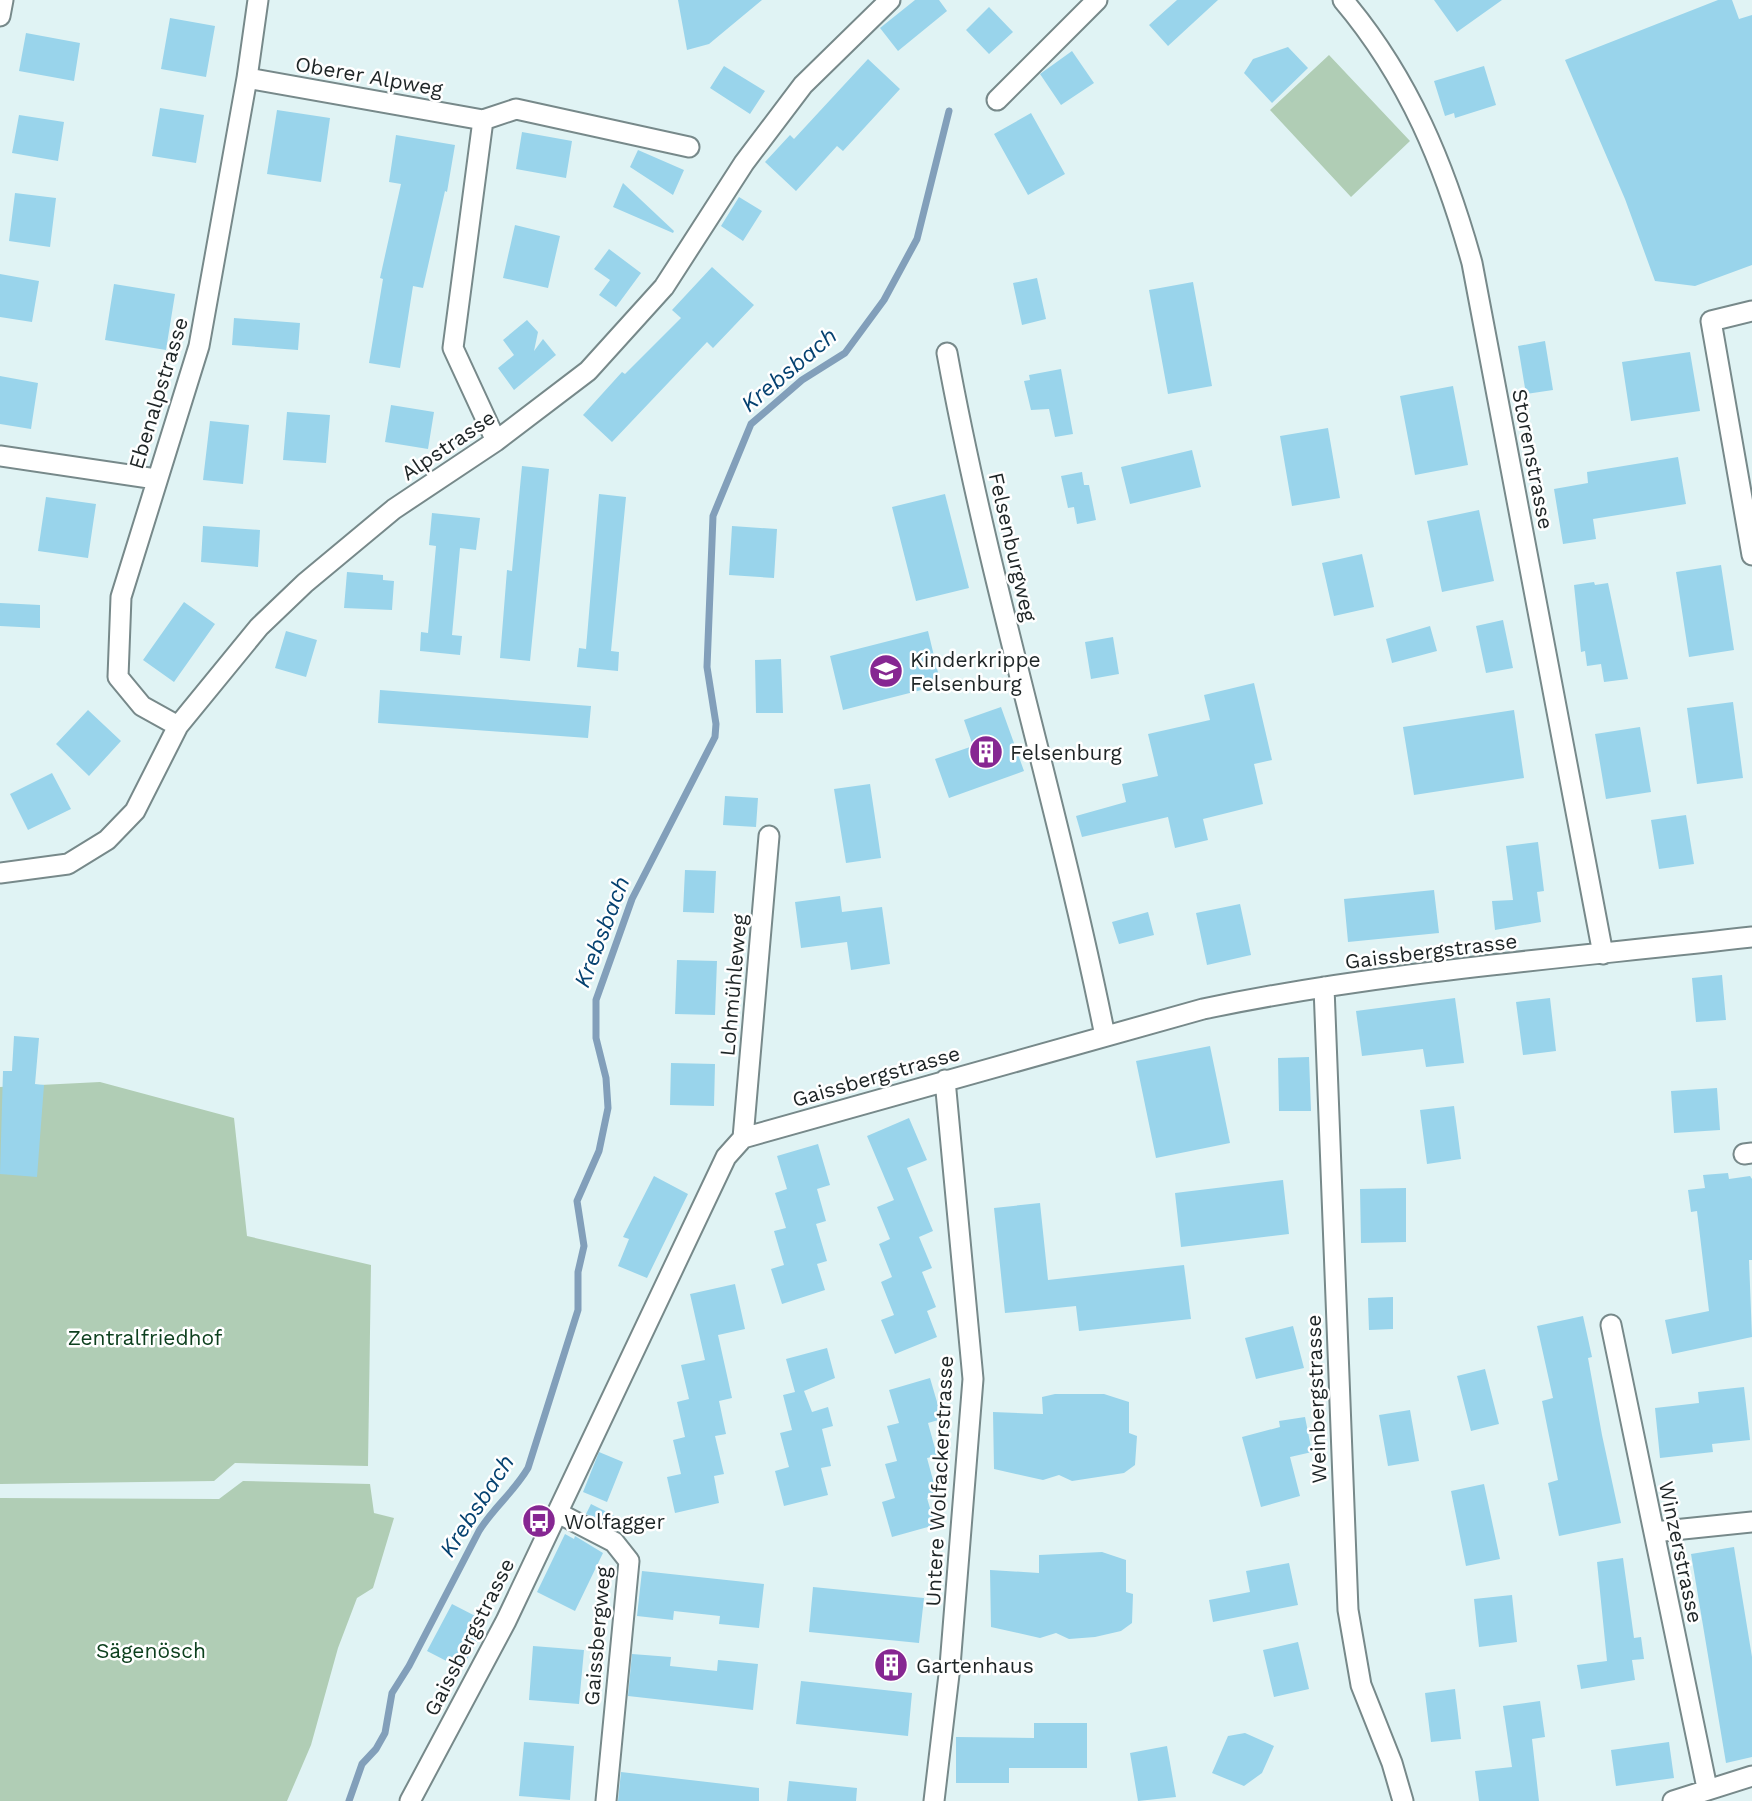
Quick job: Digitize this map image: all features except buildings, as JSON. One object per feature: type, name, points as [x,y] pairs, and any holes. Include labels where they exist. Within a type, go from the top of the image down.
[{"type":"street","points":[[0,16],[3,0]]},
{"type":"street","name":"Ebenalpstrasse","points":[[178,726],[142,706],[118,677],[121,597],[199,346],[247,78],[258,0]]},
{"type":"street","name":"Alpstrasse","points":[[0,873],[9,874],[68,864],[107,840],[135,811],[178,726],[259,627],[305,583],[394,509],[496,441],[588,370],[664,287],[744,163],[803,85],[890,0]]},
{"type":"street","points":[[997,100],[1097,0]]},
{"type":"street","name":"Storenstrasse","points":[[1343,0],[1386,57],[1436,150],[1472,263],[1603,954]]},
{"type":"street","name":"Oberer Alpweg","points":[[247,78],[483,120]]},
{"type":"street","points":[[496,441],[453,348],[483,120],[516,108],[690,146]]},
{"type":"street","points":[[1752,311],[1711,321],[1752,555]]},
{"type":"street","name":"Felsenburgweg","points":[[947,353],[967,451],[1072,882],[1105,1036]]},
{"type":"street","points":[[0,456],[156,479]]},
{"type":"street","name":"Lohmühleweg","points":[[743,1138],[769,836]]},
{"type":"street","name":"Gaissbergstrasse","points":[[410,1801],[506,1621],[726,1157],[743,1138],[1203,1009],[1324,987],[1752,937]]},
{"type":"street","name":"Weinbergstrasse","points":[[1324,987],[1348,1610],[1361,1685],[1392,1763],[1403,1801]]},
{"type":"street","name":"Untere Wolfackerstrasse","points":[[934,1801],[950,1666],[972,1379],[945,1080]]},
{"type":"street","name":"Winzerstrasse","points":[[1611,1325],[1707,1788]]},
{"type":"street","name":"Gaissbergweg","points":[[558,1513],[614,1542],[629,1561],[606,1801]]},
{"type":"street","points":[[1654,1532],[1752,1522]]},
{"type":"street","points":[[1673,1801],[1707,1788],[1752,1776]]},
{"type":"green space","points":[[1329,55],[1410,141],[1351,197],[1270,110]]},
{"type":"green space","name":"Zentralfriedhof","points":[[100,1082],[234,1118],[247,1236],[371,1265],[368,1466],[235,1463],[214,1481],[0,1484],[0,1087]]},
{"type":"green space","name":"Sägenösch","points":[[243,1481],[370,1484],[374,1513],[394,1518],[373,1588],[357,1598],[338,1648],[311,1745],[287,1801],[0,1801],[0,1498],[219,1499]]},
{"type":"waterway","name":"Krebsbach","points":[[349,1801],[362,1764],[376,1749],[385,1733],[392,1693],[409,1666],[479,1531],[528,1468],[578,1310],[578,1272],[584,1246],[577,1201],[599,1151],[608,1108],[606,1078],[596,1038],[596,1000],[632,899],[715,737],[716,724],[707,667],[713,516],[751,424],[802,380],[845,353],[884,300],[917,239],[949,111]]},
{"type":"place","name":"Kinderkrippe Felsenburg","points":[[886,671]]},
{"type":"place","name":"Felsenburg","points":[[986,752]]},
{"type":"place","name":"Wolfagger","points":[[539,1521]]},
{"type":"place","name":"Gartenhaus","points":[[891,1665]]}]
